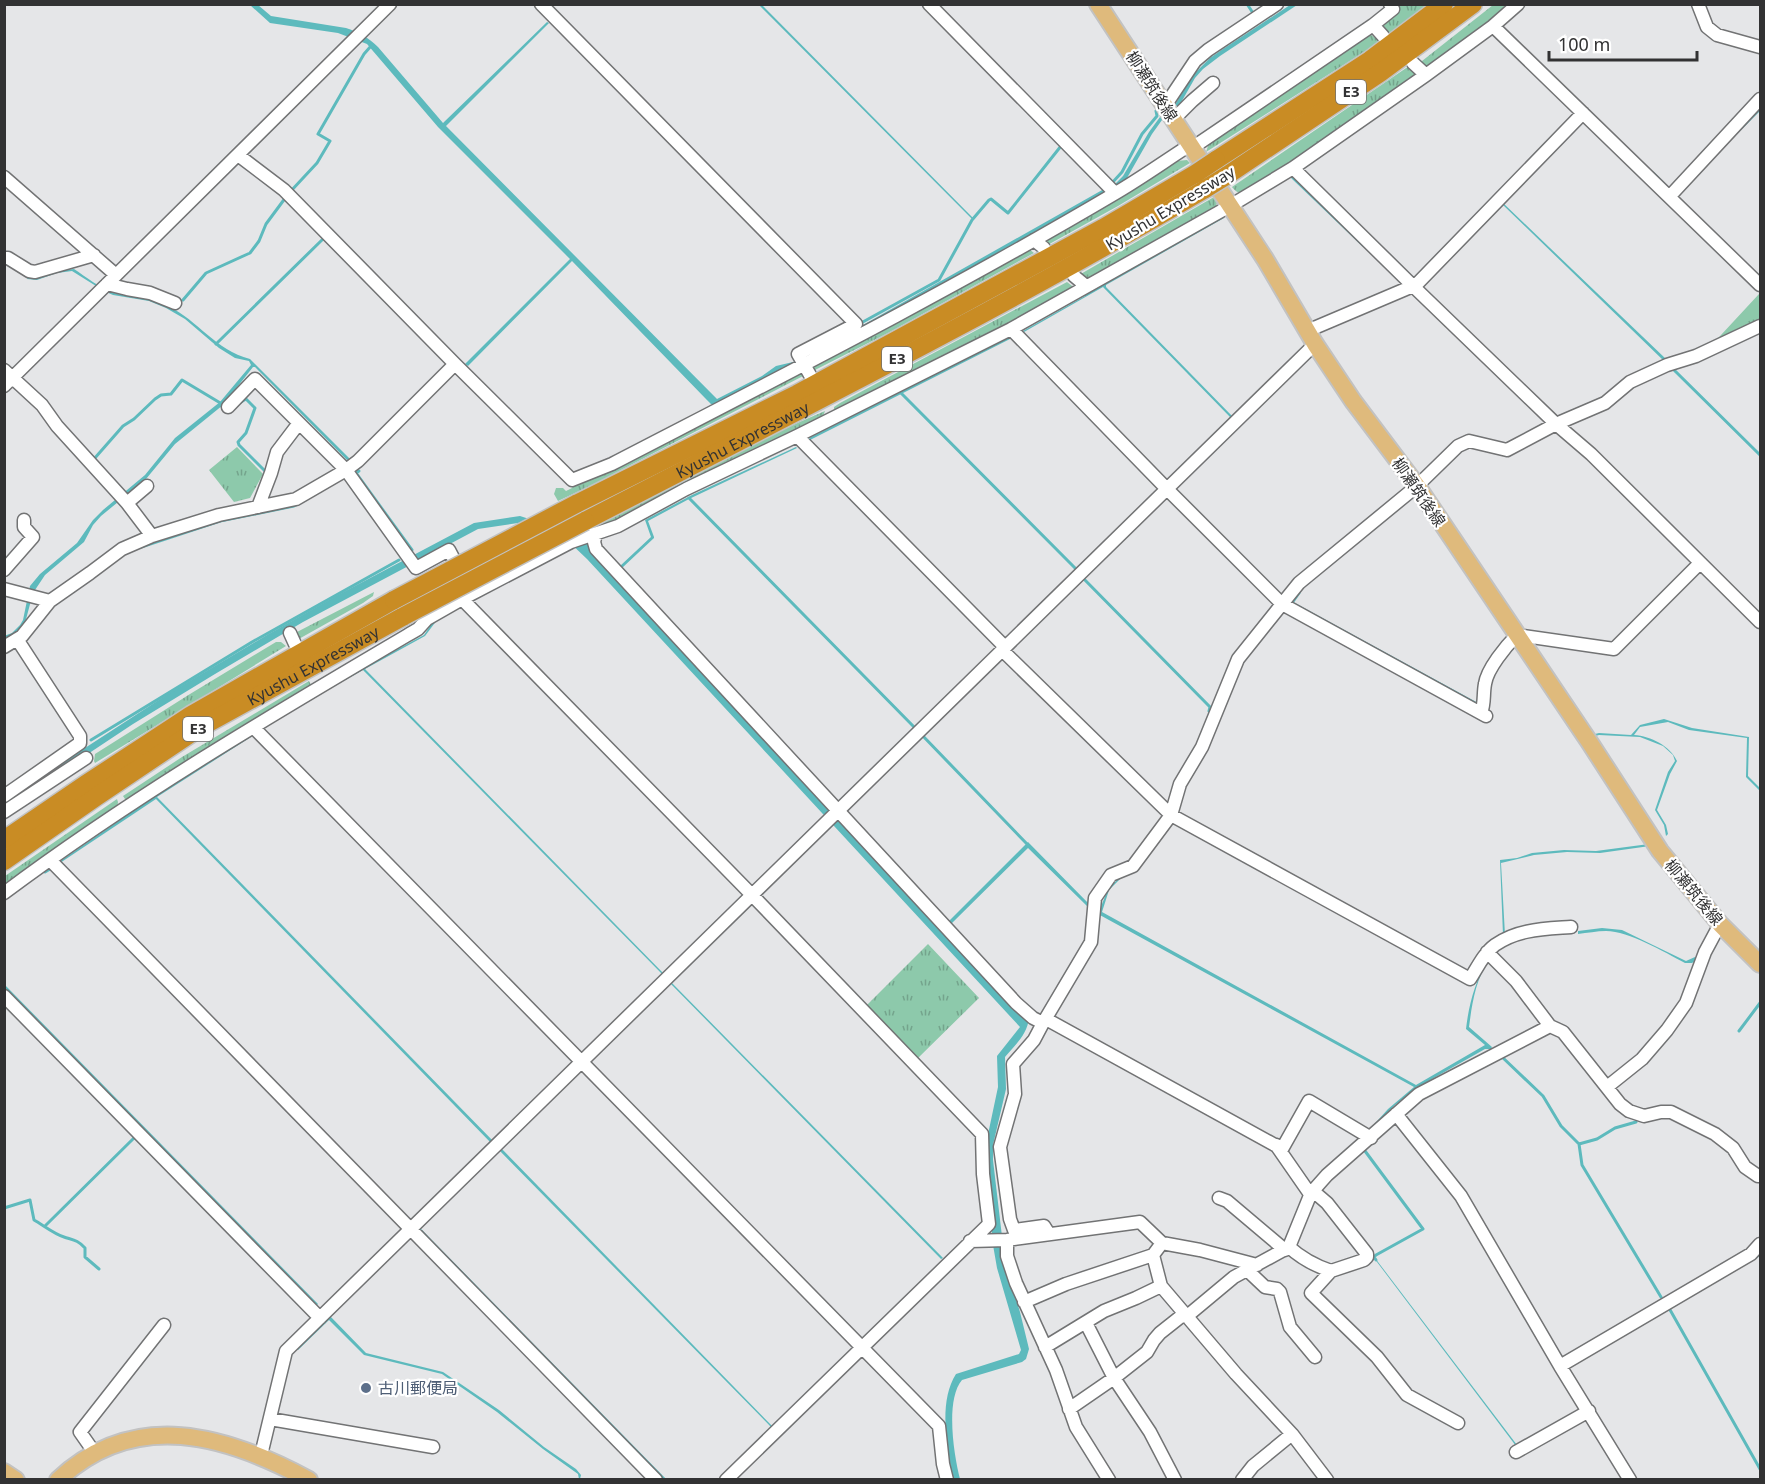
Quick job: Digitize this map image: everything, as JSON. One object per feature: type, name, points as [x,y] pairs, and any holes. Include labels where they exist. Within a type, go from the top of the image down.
[{"type":"highway","name":"Kyushu Expressway","points":[[1221,168],[1444,4]]},
{"type":"highway","name":"Kyushu Expressway","points":[[4,840],[86,783],[191,715],[399,608],[590,527],[1112,244],[1200,181],[1380,73],[1473,4]]},
{"type":"highway","name":"Kyushu Expressway","points":[[4,861],[200,728],[576,504],[797,394],[1103,228],[1200,181]]},
{"type":"main road","name":"柳瀬筑後線","points":[[1098,4],[1265,259],[1311,337],[1353,401],[1417,486],[1590,742],[1660,851],[1720,924],[1761,964]]},
{"type":"main road","points":[[58,1479],[94,1452],[121,1442],[153,1435],[185,1436],[219,1441],[261,1455],[309,1479]]},
{"type":"main road","points":[[4,1472],[16,1479]]},
{"type":"street","points":[[152,536],[127,502],[57,426],[42,405],[7,378],[112,279],[390,4]]},
{"type":"street","points":[[541,4],[856,324],[798,354],[807,370]]},
{"type":"street","points":[[929,4],[1112,190]]},
{"type":"street","points":[[1170,113],[1195,62],[1208,50],[1277,4]]},
{"type":"street","points":[[238,155],[284,190],[572,480],[612,465],[807,370],[1039,244],[1112,190],[1191,146],[1373,25],[1394,9],[1390,4]]},
{"type":"street","points":[[4,893],[127,807],[254,728],[315,684],[418,629],[427,619],[467,596],[571,542],[590,527],[618,526],[686,489],[1011,329],[1230,206],[1293,168],[1426,75],[1493,26],[1518,4]]},
{"type":"street","points":[[1698,4],[1707,27],[1717,35],[1761,46]]},
{"type":"street","points":[[1373,25],[1383,36]]},
{"type":"street","points":[[1493,26],[1761,285]]},
{"type":"street","points":[[1413,63],[1426,75]]},
{"type":"street","points":[[1170,113],[1192,101],[1213,83]]},
{"type":"street","points":[[1670,196],[1761,99]]},
{"type":"street","points":[[261,1455],[286,1351],[1166,488],[1311,337],[1413,287],[1583,112]]},
{"type":"street","points":[[1293,168],[1413,287],[1556,424],[1591,454],[1761,622]]},
{"type":"street","points":[[4,177],[93,255],[112,279],[127,290],[150,293],[175,303]]},
{"type":"street","points":[[4,258],[35,272],[93,255]]},
{"type":"street","points":[[1074,276],[1086,286]]},
{"type":"street","points":[[1049,1234],[1044,1226],[1014,1230],[1010,1219],[1000,1147],[1015,1094],[1013,1064],[1034,1040],[1091,942],[1095,898],[1111,875],[1134,866],[1171,815],[1180,784],[1202,747],[1238,659],[1299,583],[1417,486],[1458,446],[1469,441],[1508,450],[1556,424],[1605,403],[1630,382],[1667,364],[1696,356],[1761,327]]},
{"type":"street","points":[[1011,329],[1282,604],[1484,715],[1485,681],[1503,649],[1517,635],[1614,649],[1700,563]]},
{"type":"street","points":[[4,647],[22,636],[50,601],[122,549],[152,536],[219,515],[296,499],[346,470],[358,461],[455,364]]},
{"type":"street","points":[[228,407],[255,378],[346,470],[416,568],[449,550],[467,596],[982,1134],[988,1224],[726,1479]]},
{"type":"street","points":[[827,406],[833,418]]},
{"type":"street","points":[[258,507],[277,452],[299,423]]},
{"type":"street","points":[[797,436],[1003,648],[1171,815],[1470,979],[1495,945],[1525,931],[1572,928]]},
{"type":"street","points":[[127,502],[147,486]]},
{"type":"street","points":[[4,570],[33,537],[24,527],[24,520]]},
{"type":"street","points":[[590,527],[596,549],[1016,1003],[1033,1018],[1044,1021],[1282,1149],[1309,1101],[1371,1138]]},
{"type":"street","points":[[4,589],[50,601]]},
{"type":"street","points":[[4,796],[80,743],[80,736],[17,639]]},
{"type":"street","points":[[254,728],[939,1426],[947,1479]]},
{"type":"street","points":[[4,812],[86,758]]},
{"type":"street","points":[[50,860],[656,1479]]},
{"type":"street","points":[[1607,1086],[1642,1059],[1686,1003],[1705,952],[1720,924]]},
{"type":"street","points":[[1488,952],[1516,981],[1550,1026],[1563,1032],[1620,1104],[1629,1111],[1644,1116],[1661,1112],[1671,1113],[1715,1134],[1733,1148],[1745,1167],[1761,1176]]},
{"type":"street","points":[[4,996],[320,1318]]},
{"type":"street","points":[[1069,1409],[1147,1352],[1160,1333],[1234,1277],[1287,1248],[1311,1193],[1327,1175],[1419,1094],[1550,1026]]},
{"type":"street","points":[[1396,1114],[1461,1196],[1560,1366],[1630,1479]]},
{"type":"street","points":[[1276,1145],[1311,1193],[1327,1203],[1367,1254],[1364,1260],[1331,1271],[1311,1293],[1377,1357],[1407,1395],[1458,1423]]},
{"type":"street","points":[[1218,1198],[1227,1201],[1287,1248],[1321,1268],[1331,1271]]},
{"type":"street","points":[[970,1240],[1007,1240],[1140,1222],[1162,1244],[1200,1250],[1252,1267],[1265,1287],[1277,1289],[1280,1292],[1290,1327],[1315,1357]]},
{"type":"street","points":[[1007,1240],[1007,1256],[1016,1283],[1056,1370],[1076,1427],[1109,1479]]},
{"type":"street","points":[[1024,1302],[1066,1284],[1153,1255],[1162,1244]]},
{"type":"street","points":[[1560,1366],[1751,1254],[1761,1244]]},
{"type":"street","points":[[1153,1255],[1161,1286],[1236,1374],[1292,1434],[1327,1479]]},
{"type":"street","points":[[1046,1347],[1104,1311],[1161,1286]]},
{"type":"street","points":[[1086,1323],[1114,1378],[1148,1430],[1175,1479]]},
{"type":"street","points":[[94,1452],[80,1432],[164,1325]]},
{"type":"street","points":[[1516,1452],[1589,1411]]},
{"type":"street","points":[[270,1419],[433,1447]]},
{"type":"street","points":[[1242,1479],[1253,1466],[1292,1434]]},
{"type":"green space","points":[[1398,5],[1432,5],[1386,38],[1376,26],[1398,8]]},
{"type":"green space","points":[[1493,5],[1510,5],[1426,73],[1416,63],[1422,61]]},
{"type":"green space","points":[[1369,33],[1383,40],[1206,152],[1217,136]]},
{"type":"green space","points":[[1412,64],[1424,75],[1246,194],[1232,187]]},
{"type":"green space","points":[[1187,160],[1190,163],[1118,206],[1044,247],[1041,242],[1177,161]]},
{"type":"green space","points":[[1214,197],[1217,202],[1215,210],[1087,282],[1079,275]]},
{"type":"green space","points":[[1025,246],[1034,253],[888,333],[813,371],[810,364]]},
{"type":"green space","points":[[1067,282],[1076,289],[838,412],[834,411],[834,407],[840,403]]},
{"type":"green space","points":[[1759,294],[1760,324],[1708,349]]},
{"type":"green space","points":[[799,372],[805,375],[590,486],[558,501],[554,494],[556,488],[563,488],[566,491],[572,488],[575,482]]},
{"type":"green space","points":[[825,411],[822,419],[624,519],[598,529],[596,524]]},
{"type":"green space","points":[[237,447],[263,474],[250,498],[234,502],[209,470]]},
{"type":"green space","points":[[374,592],[373,596],[363,603],[297,640],[297,632]]},
{"type":"green space","points":[[276,642],[281,642],[286,646],[95,763],[95,754]]},
{"type":"green space","points":[[309,681],[311,685],[131,802],[123,796],[182,757]]},
{"type":"green space","points":[[117,799],[117,810],[5,888],[5,876]]},
{"type":"green space","points":[[928,944],[979,998],[917,1059],[866,1006]]},
{"type":"water","points":[[250,5],[258,5],[271,16],[355,31],[378,47],[443,123],[547,22],[549,23],[446,126],[717,399],[762,376],[776,366],[793,362],[863,325],[1104,189],[1110,194],[794,365],[783,367],[770,378],[716,405],[711,404],[705,398],[572,261],[468,366],[465,364],[570,259],[438,127],[367,44],[338,33],[270,23]]},
{"type":"water","points":[[759,5],[762,5],[973,220]]},
{"type":"water","points":[[1290,5],[1297,5],[1203,69],[1195,78],[1179,106],[1162,120],[1127,178],[1117,188],[1114,185],[1123,176],[1149,132],[1160,117],[1176,103],[1194,74],[1210,58]]},
{"type":"water","points":[[1503,203],[1666,359],[1664,361]]},
{"type":"water","points":[[1222,216],[1224,218],[1106,287],[1232,416],[1230,417],[1103,287],[1023,331],[1085,296],[1085,293]]},
{"type":"water","points":[[74,269],[114,293],[155,301],[168,306],[189,319],[227,349],[250,359],[350,459],[347,460],[253,367],[223,405],[175,444],[146,479],[101,516],[84,542],[45,575],[33,593],[25,623],[20,631],[5,640],[4,636],[12,633],[23,620],[30,586],[40,574],[77,543],[103,510],[145,475],[175,438],[220,402],[251,365],[249,361],[235,358],[219,348],[185,319],[166,308],[149,301],[113,295],[72,271],[37,280],[27,279],[29,274]]},
{"type":"water","points":[[1010,337],[1010,339],[810,440],[809,438]]},
{"type":"water","points":[[796,447],[648,521],[654,538],[622,568],[620,566],[651,537],[645,520],[692,495]]},
{"type":"water","points":[[520,516],[575,534],[589,541],[1029,1018],[1023,1035],[1005,1057],[1006,1089],[993,1145],[993,1160],[1003,1245],[1029,1349],[1026,1359],[1022,1362],[962,1380],[957,1389],[952,1428],[960,1479],[953,1479],[947,1440],[946,1411],[950,1385],[956,1374],[1019,1354],[1021,1350],[997,1268],[986,1168],[987,1139],[998,1087],[997,1056],[1020,1027],[567,540],[518,523],[478,529],[303,622],[215,674],[133,724],[5,809],[5,800],[168,694],[267,635],[474,523]]},
{"type":"water","points":[[462,606],[437,620],[425,636],[365,669],[663,975],[363,670],[262,728],[319,692],[424,635],[435,619]]},
{"type":"water","points":[[1664,719],[1692,728],[1749,737],[1748,776],[1760,788],[1760,791],[1746,777],[1747,738],[1689,730],[1668,722],[1640,727],[1634,735],[1647,737],[1659,743],[1670,751],[1674,756],[1677,761],[1657,810],[1666,825],[1668,834],[1666,836],[1664,825],[1655,810],[1668,772],[1675,761],[1673,755],[1663,746],[1640,737],[1599,735],[1592,737],[1591,735],[1599,733],[1631,735],[1640,725]]},
{"type":"water","points":[[252,733],[254,735],[157,797],[494,1142],[492,1144],[156,799],[59,862],[194,769]]},
{"type":"water","points":[[1028,842],[1089,904],[1088,907],[1028,848],[951,924],[949,921]]},
{"type":"water","points":[[1649,844],[1650,846],[1600,853],[1567,852],[1534,855],[1501,863],[1505,935],[1503,935],[1500,860],[1532,853],[1564,850],[1596,851]]},
{"type":"water","points":[[1121,876],[1109,890],[1102,912],[1416,1085],[1485,1045],[1466,1029],[1473,993],[1480,976],[1469,1027],[1492,1047],[1418,1087],[1395,1105],[1371,1131],[1369,1130],[1388,1109],[1414,1087],[1098,914],[1108,889]]},
{"type":"water","points":[[1602,928],[1622,930],[1686,961],[1695,957],[1698,959],[1692,963],[1685,963],[1625,934],[1603,931],[1578,934],[1578,931]]},
{"type":"water","points":[[670,981],[943,1258],[941,1259]]},
{"type":"water","points":[[4,984],[318,1304],[316,1306],[5,988]]},
{"type":"water","points":[[500,1147],[772,1426],[771,1427],[498,1149]]},
{"type":"water","points":[[1374,1258],[1517,1445],[1516,1446]]},
{"type":"water","points":[[329,1315],[366,1353],[443,1372],[499,1410],[544,1447],[576,1469],[581,1475],[580,1479],[578,1474],[497,1412],[442,1374],[364,1355],[329,1320],[298,1350],[297,1348]]},
{"type":"waterway","points":[[1247,4],[1253,13]]},
{"type":"waterway","points":[[290,192],[317,163],[330,141],[318,134],[364,54],[371,46]]},
{"type":"waterway","points":[[1732,137],[1760,109]]},
{"type":"waterway","points":[[1112,183],[1122,172],[1142,134],[1157,116],[1156,111]]},
{"type":"waterway","points":[[861,323],[939,280],[972,220],[989,200],[991,199],[1008,213],[1061,146],[1063,148]]},
{"type":"waterway","points":[[1653,173],[1667,187]]},
{"type":"waterway","points":[[1290,175],[1363,245]]},
{"type":"waterway","points":[[183,300],[206,273],[250,253],[259,241],[266,224],[286,197]]},
{"type":"waterway","points":[[216,344],[325,237]]},
{"type":"waterway","points":[[1672,368],[1760,455]]},
{"type":"waterway","points":[[94,459],[123,426],[155,399],[161,395],[171,394],[182,380],[222,404]]},
{"type":"waterway","points":[[901,393],[1077,570]]},
{"type":"waterway","points":[[241,402],[246,399],[255,408],[246,433],[238,442],[239,445],[267,473]]},
{"type":"waterway","points":[[359,471],[356,473],[412,550]]},
{"type":"waterway","points":[[689,498],[916,729]]},
{"type":"waterway","points":[[141,547],[220,521],[300,503]]},
{"type":"waterway","points":[[91,740],[252,642],[399,560]]},
{"type":"waterway","points":[[1081,576],[1210,707],[1209,711]]},
{"type":"waterway","points":[[1299,593],[1292,603],[1477,704]]},
{"type":"waterway","points":[[921,734],[1028,845]]},
{"type":"waterway","points":[[45,872],[50,869]]},
{"type":"waterway","points":[[1739,1031],[1760,1003]]},
{"type":"waterway","points":[[1501,1056],[1543,1096],[1561,1126],[1579,1144],[1597,1139],[1615,1128],[1636,1122]]},
{"type":"waterway","points":[[45,1226],[135,1137],[137,1139]]},
{"type":"waterway","points":[[1579,1144],[1582,1165],[1661,1297]]},
{"type":"waterway","points":[[1365,1151],[1423,1229],[1376,1255],[1374,1257],[1376,1260]]},
{"type":"waterway","points":[[4,1208],[30,1200],[34,1220],[56,1234],[80,1243],[85,1248],[85,1257],[99,1269]]},
{"type":"waterway","points":[[420,1230],[665,1480]]},
{"type":"waterway","points":[[1753,1259],[1760,1254]]},
{"type":"waterway","points":[[1670,1307],[1760,1469]]},
{"type":"place","name":"古川郵便局","points":[[366,1388]]}]
